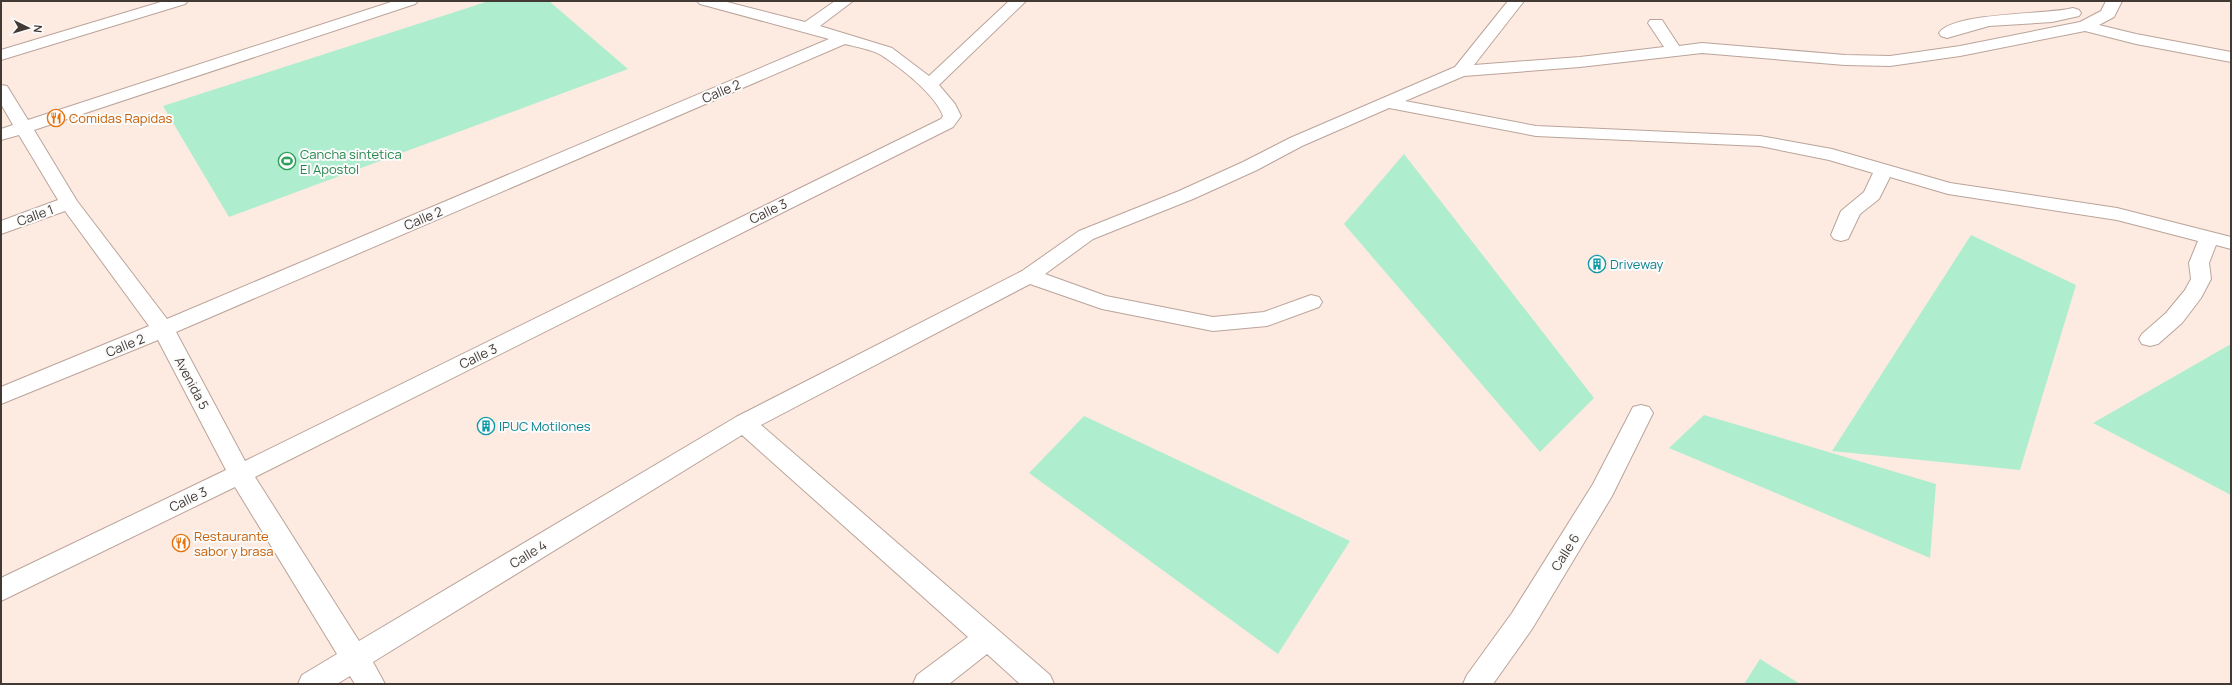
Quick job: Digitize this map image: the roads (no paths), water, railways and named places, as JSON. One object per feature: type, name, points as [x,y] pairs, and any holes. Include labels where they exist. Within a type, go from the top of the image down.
[{"type":"street","points":[[1,56],[180,1]]},
{"type":"street","points":[[1,136],[410,1]]},
{"type":"street","points":[[705,1],[808,27],[886,51],[930,85],[1018,1]]},
{"type":"street","points":[[808,27],[845,1]]},
{"type":"street","points":[[1461,71],[1516,1]]},
{"type":"street","points":[[1461,71],[1580,62],[1702,48],[1845,60],[1890,61],[1960,51],[2085,26],[2108,14],[2113,4]]},
{"type":"street","points":[[1947,33],[1962,27],[1989,21],[2032,20],[2113,4]]},
{"type":"street","points":[[1656,23],[1674,51]]},
{"type":"street","points":[[2085,26],[2136,39],[2231,57]]},
{"type":"street","name":"Calle 2","points":[[1,396],[163,329],[845,38]]},
{"type":"street","name":"Calle 4","points":[[312,684],[744,423],[1029,276],[1086,235],[1193,192],[1250,166],[1296,142],[1461,71]]},
{"type":"street","name":"Calle 3","points":[[1,590],[240,474],[947,123],[952,116],[949,108],[930,85]]},
{"type":"street","name":"Avenida 5","points":[[1,90],[22,128],[69,203],[163,329],[240,474],[371,684]]},
{"type":"street","points":[[1388,103],[1449,116],[1536,131],[1630,136],[1702,137],[1760,141],[1832,155],[1948,188],[2117,214],[2231,243]]},
{"type":"street","points":[[1841,234],[1851,211],[1872,194],[1884,170]]},
{"type":"street","name":"Calle 1","points":[[1,228],[69,203]]},
{"type":"street","points":[[2150,339],[2174,318],[2194,293],[2201,279],[2199,263],[2209,237]]},
{"type":"street","points":[[1029,276],[1102,302],[1213,324],[1267,319],[1311,302]]},
{"type":"street","name":"Calle 6","points":[[1478,684],[1522,621],[1603,490],[1641,413]]},
{"type":"street","points":[[744,423],[1040,684]]},
{"type":"street","points":[[927,684],[989,638]]},
{"type":"place","name":"Comidas Rapidas","points":[[56,118]]},
{"type":"place","name":"Cancha sintetica El Apostol","points":[[287,161]]},
{"type":"place","name":"Driveway","points":[[1597,264]]},
{"type":"place","name":"IPUC Motilones","points":[[486,426]]},
{"type":"place","name":"Restaurante sabor y brasa","points":[[181,543]]}]
